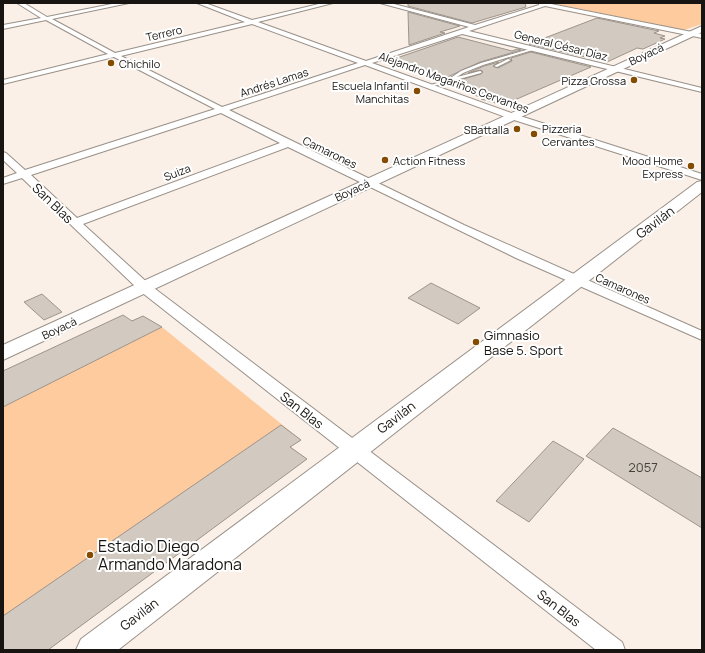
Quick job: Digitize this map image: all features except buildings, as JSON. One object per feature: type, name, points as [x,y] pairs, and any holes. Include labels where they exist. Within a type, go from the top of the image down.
[{"type":"street","name":"Camarones","points":[[20,3],[46,19],[287,144],[577,281],[702,336]]},
{"type":"street","points":[[3,27],[126,3]]},
{"type":"street","name":"Alejandro Magariños Cervantes","points":[[200,3],[514,117],[702,177]]},
{"type":"street","name":"Terrero","points":[[3,82],[330,3]]},
{"type":"street","points":[[383,3],[475,28]]},
{"type":"street","points":[[537,3],[702,36]]},
{"type":"street","name":"Andrés Lamas","points":[[3,180],[548,4]]},
{"type":"street","name":"Boyacá","points":[[3,354],[367,183],[514,117],[702,29]]},
{"type":"street","name":"General César Díaz","points":[[462,32],[702,90]]},
{"type":"street","name":"Suiza","points":[[75,223],[287,144]]},
{"type":"street","name":"San Blas","points":[[3,155],[145,288],[614,650]]},
{"type":"street","name":"Gavilán","points":[[92,650],[354,449],[702,186]]},
{"type":"lane","points":[[450,80],[462,72],[482,64],[534,50]]},
{"type":"lane","points":[[496,66],[516,56]]},
{"type":"lane","points":[[430,86],[480,72]]},
{"type":"shaded area","points":[[702,3],[702,24],[684,30],[556,4]]},
{"type":"shaded area","name":"Estadio Diego Armando Maradona","points":[[143,316],[162,327],[301,440],[291,447],[307,459],[48,650],[3,650],[3,371]]},
{"type":"place","name":"Chichilo","points":[[111,63]]},
{"type":"place","name":"Pizza Grossa","points":[[634,80]]},
{"type":"place","name":"Escuela Infantil Manchitas","points":[[417,91]]},
{"type":"place","name":"SBattalla","points":[[517,129]]},
{"type":"place","name":"Pizzeria Cervantes","points":[[534,134]]},
{"type":"place","name":"Action Fitness","points":[[385,160]]},
{"type":"place","name":"Mood Home Express","points":[[691,166]]},
{"type":"place","name":"Gimnasio Base 5. Sport","points":[[476,342]]},
{"type":"place","name":"Estadio Diego Armando Maradona","points":[[90,555]]}]
